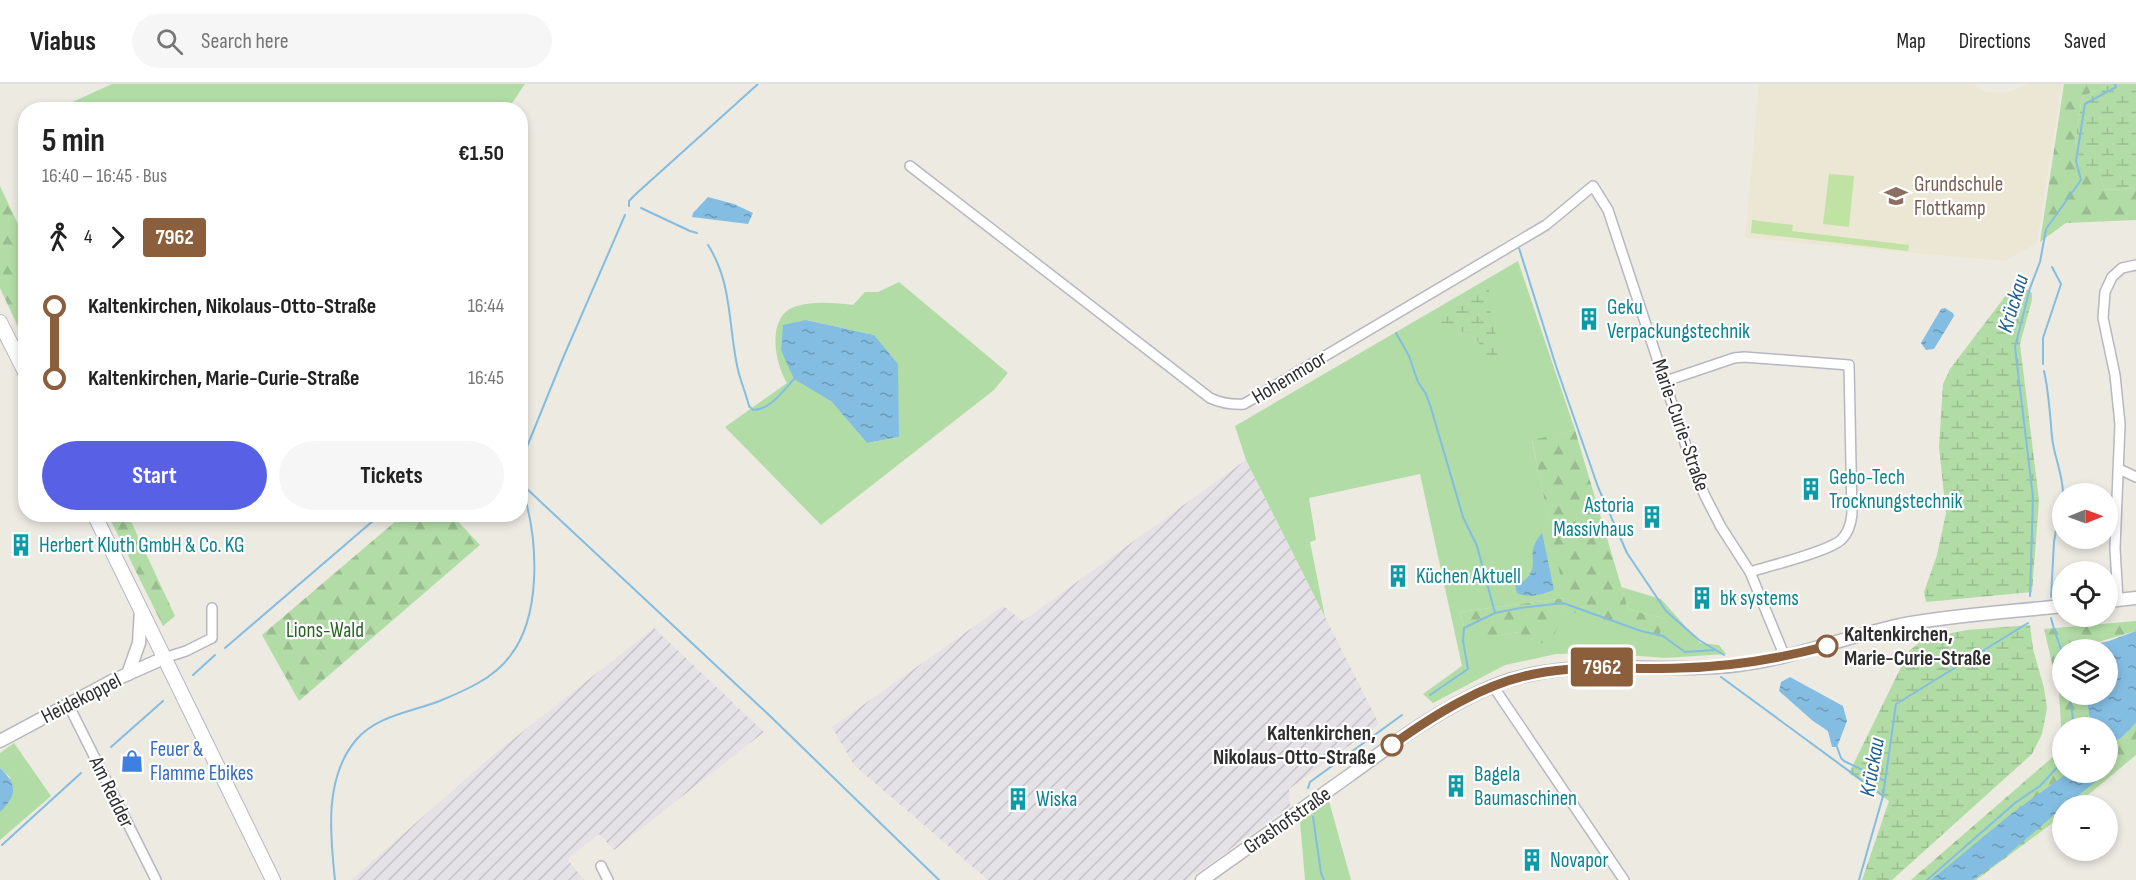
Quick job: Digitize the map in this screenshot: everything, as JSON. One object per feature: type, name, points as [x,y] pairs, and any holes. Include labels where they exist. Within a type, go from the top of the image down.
[{"type":"main road","points":[[0,322],[18,358]]},
{"type":"main road","points":[[98,522],[273,880]]},
{"type":"street","name":"Hohenmoor","points":[[910,166],[1210,398],[1221,403],[1235,404],[1244,404],[1546,225],[1593,186]]},
{"type":"street","name":"Marie-Curie-Straße","points":[[1593,186],[1608,210],[1705,496],[1721,527],[1750,572],[1785,657]]},
{"type":"street","points":[[2114,561],[2120,424],[2115,375],[2103,318],[2105,292],[2112,277],[2122,268],[2136,265]]},
{"type":"street","points":[[1666,381],[1734,358],[1744,357],[1849,365],[1852,514],[1848,532],[1841,541],[1828,547],[1750,572]]},
{"type":"street","points":[[2119,469],[2136,477]]},
{"type":"street","points":[[2118,600],[2136,598]]},
{"type":"street","name":"Grashofstraße","points":[[1202,880],[1414,729],[1493,686],[1533,674],[1563,670],[1601,667],[1677,669],[1735,666],[1785,657],[1899,626],[2052,607]]},
{"type":"street","points":[[164,658],[186,651],[212,638],[212,608]]},
{"type":"street","points":[[128,674],[140,643],[141,610]]},
{"type":"street","name":"Heidekoppel","points":[[0,741],[68,704],[164,658]]},
{"type":"street","points":[[1493,686],[1624,880]]},
{"type":"street","name":"Am Redder","points":[[68,704],[156,880]]},
{"type":"street","points":[[601,866],[608,880]]},
{"type":"shaded area","name":"Grundschule Flottkamp","points":[[1759,84],[1973,84],[1985,92],[2005,93],[2029,84],[2062,84],[2037,243],[2005,261],[1745,238]]},
{"type":"shaded area","points":[[1246,460],[1379,724],[1289,789],[1290,806],[1187,880],[988,880],[854,765],[832,727],[1003,606],[1023,621]]},
{"type":"shaded area","points":[[654,628],[764,732],[614,850],[599,834],[567,859],[584,880],[351,880],[493,755]]},
{"type":"green space","points":[[112,84],[525,84],[513,102],[72,102]]},
{"type":"green space","points":[[2064,84],[2110,84],[2082,97],[2075,144],[2100,178],[2105,190],[2136,188],[2136,220],[2066,223],[2040,242]]},
{"type":"green space","points":[[2110,84],[2136,84],[2136,188],[2105,190],[2100,178],[2084,170],[2075,144],[2082,97]]},
{"type":"green space","points":[[1829,174],[1854,176],[1849,227],[1823,224]]},
{"type":"green space","points":[[0,186],[18,224],[18,327],[0,288]]},
{"type":"green space","points":[[1752,220],[1793,225],[1792,231],[1909,245],[1908,251],[1751,233]]},
{"type":"green space","points":[[1518,261],[1575,430],[1532,441],[1566,598],[1460,612],[1468,641],[1518,632],[1564,610],[1666,619],[1628,609],[1621,587],[1661,599],[1700,643],[1719,645],[1726,654],[1665,658],[1602,653],[1556,654],[1505,665],[1433,703],[1423,694],[1462,666],[1420,474],[1309,498],[1316,540],[1310,542],[1325,617],[1246,460],[1235,426]]},
{"type":"green space","points":[[899,282],[1008,373],[994,390],[821,525],[725,427],[787,383],[776,352],[776,340],[777,328],[787,311],[811,303],[853,305],[865,292],[878,292]],"holes":[[[806,320],[874,335],[898,407],[899,437],[867,443],[831,401]]]},
{"type":"green space","points":[[2023,287],[2032,293],[2020,344],[2039,500],[2032,592],[1926,602],[1924,592],[1937,555],[1946,513],[1939,447],[1943,384],[1950,369],[2010,290]]},
{"type":"green space","points":[[1489,288],[1489,304],[1498,347],[1497,357],[1489,360],[1483,354],[1473,333],[1444,330],[1436,325],[1435,320],[1444,308],[1478,290]]},
{"type":"green space","points":[[1575,430],[1628,609],[1666,619],[1659,635],[1565,610],[1551,642],[1531,644],[1518,632],[1468,642],[1460,612],[1565,598],[1532,440]]},
{"type":"green space","points":[[111,522],[131,522],[175,616],[163,626]]},
{"type":"green space","name":"Lions-Wald","points":[[395,522],[459,522],[480,545],[299,701],[262,635]]},
{"type":"green space","points":[[2136,621],[2136,631],[2108,639],[2052,639],[2052,663],[2044,629],[2118,627],[2118,623]]},
{"type":"green space","points":[[2030,625],[2033,649],[2047,708],[2042,734],[2032,754],[1892,880],[1862,880],[1889,801],[1849,773],[1909,651],[1925,638],[1967,630]]},
{"type":"green space","points":[[2060,705],[2088,705],[2089,717],[2061,717]]},
{"type":"green space","points":[[2136,723],[2136,755],[2118,770],[2118,739]]},
{"type":"green space","points":[[14,743],[51,796],[0,840],[0,812],[10,777],[0,768],[0,753]]},
{"type":"green space","points":[[2052,758],[2052,783],[2102,783],[2088,795],[2052,795],[2052,823],[1976,880],[1911,880]]},
{"type":"green space","points":[[1329,801],[1351,880],[1305,880],[1300,822]]},
{"type":"water","points":[[708,197],[734,204],[753,213],[748,224],[692,217]]},
{"type":"water","points":[[1945,308],[1954,316],[1934,349],[1926,350],[1921,343],[1941,309]]},
{"type":"water","points":[[806,320],[874,335],[898,364],[899,437],[867,443],[831,401],[794,379],[781,350],[783,325]]},
{"type":"water","points":[[1542,533],[1554,590],[1536,595],[1521,595],[1517,593],[1515,586],[1530,574],[1534,546]]},
{"type":"water","points":[[2136,631],[2136,723],[2118,739],[2118,717],[2089,717],[2088,705],[2118,705],[2118,639],[2114,639]]},
{"type":"water","points":[[1790,677],[1843,706],[1847,721],[1837,747],[1832,747],[1828,731],[1779,691],[1781,682]]},
{"type":"water","points":[[0,768],[10,780],[13,790],[10,800],[0,812]]},
{"type":"water","points":[[2054,783],[2094,783],[2079,795],[2052,795],[2052,817],[2004,858],[1973,880],[1931,880],[2011,814]]},
{"type":"waterway","points":[[629,206],[629,201],[637,193],[758,84]]},
{"type":"waterway","name":"Krückau","points":[[2030,596],[2033,497],[2015,347],[2030,288],[2040,262],[2046,229],[2081,180],[2076,161],[2085,104],[2116,87],[2115,84]]},
{"type":"waterway","points":[[641,208],[697,233]]},
{"type":"waterway","points":[[528,444],[625,215]]},
{"type":"waterway","points":[[708,245],[716,260],[726,290],[738,370],[749,406],[753,410],[765,407],[776,399],[794,379]]},
{"type":"waterway","points":[[1519,248],[1556,366],[1598,487],[1627,553],[1666,611],[1699,640],[1724,655]]},
{"type":"waterway","points":[[2043,364],[2043,338],[2061,284],[2052,267]]},
{"type":"waterway","points":[[1396,333],[1409,356],[1418,382],[1431,408],[1463,517],[1477,546],[1495,613]]},
{"type":"waterway","points":[[2044,371],[2053,444],[2062,483]]},
{"type":"waterway","points":[[528,490],[769,715],[939,880]]},
{"type":"waterway","points":[[335,880],[331,826],[334,789],[346,755],[356,740],[374,725],[442,700],[479,683],[503,664],[520,640],[532,601],[534,580],[534,558],[528,512]]},
{"type":"waterway","points":[[225,648],[372,522]]},
{"type":"waterway","points":[[2051,597],[2054,549]]},
{"type":"waterway","points":[[1430,695],[1468,669],[1463,641],[1464,628],[1495,613],[1520,608],[1563,603],[1641,631],[1663,636],[1685,652],[1715,650]]},
{"type":"waterway","points":[[2051,618],[2058,639]]},
{"type":"waterway","name":"Krückau","points":[[1859,880],[1883,796],[1896,704],[2028,623]]},
{"type":"waterway","points":[[193,675],[215,655]]},
{"type":"waterway","points":[[1721,677],[1883,796]]},
{"type":"waterway","points":[[111,747],[163,701]]},
{"type":"waterway","points":[[2071,705],[2073,717]]},
{"type":"waterway","points":[[1308,788],[1310,782],[1402,715]]},
{"type":"waterway","points":[[1837,747],[1844,761],[1885,781]]},
{"type":"waterway","points":[[2,845],[81,773]]},
{"type":"waterway","points":[[1927,880],[2015,803],[2040,786],[2052,773]]},
{"type":"waterway","points":[[1313,817],[1324,880]]},
{"type":"bus line","name":"7962","points":[[1392,745],[1414,729],[1493,686],[1533,674],[1601,667],[1677,669],[1735,666],[1827,646]]},
{"type":"place","name":"Grundschule Flottkamp","points":[[1896,196]]},
{"type":"place","name":"Geku Verpackungstechnik","points":[[1589,319]]},
{"type":"place","name":"Gebo-Tech Trocknungstechnik","points":[[1811,489]]},
{"type":"place","name":"Astoria Massivhaus","points":[[1652,517]]},
{"type":"place","name":"Herbert Kluth GmbH & Co. KG","points":[[21,545]]},
{"type":"place","name":"Küchen Aktuell","points":[[1398,576]]},
{"type":"place","name":"bk systems","points":[[1702,598]]},
{"type":"place","name":"Kaltenkirchen, Marie-Curie-Straße","points":[[1827,646]]},
{"type":"place","name":"Kaltenkirchen, Nikolaus-Otto-Straße","points":[[1392,745]]},
{"type":"place","name":"Feuer & Flamme Ebikes","points":[[132,761]]},
{"type":"place","name":"Bagela Baumaschinen","points":[[1456,786]]},
{"type":"place","name":"Wiska","points":[[1018,799]]},
{"type":"place","name":"Novapor","points":[[1532,860]]}]
